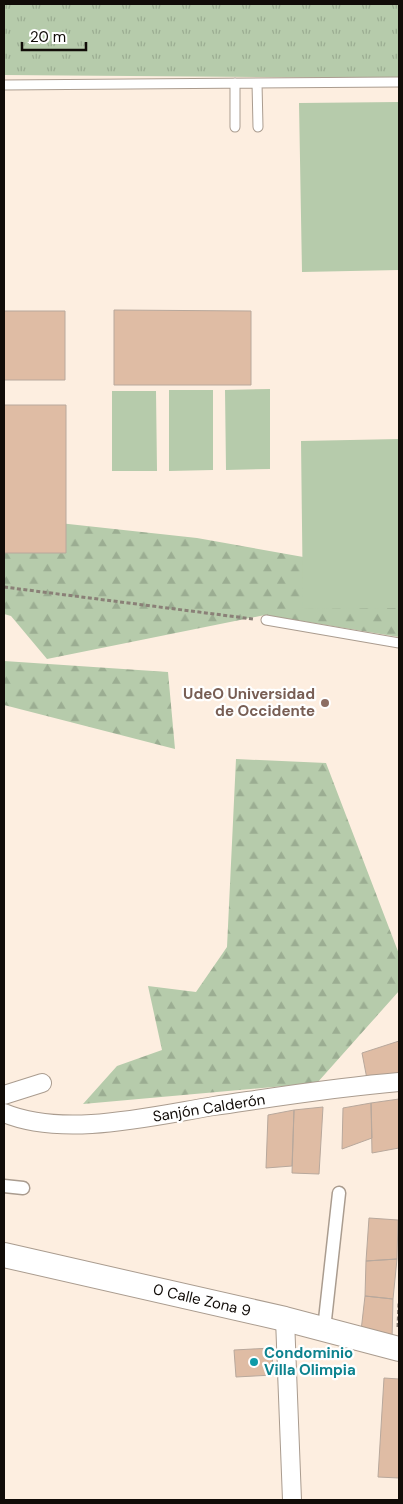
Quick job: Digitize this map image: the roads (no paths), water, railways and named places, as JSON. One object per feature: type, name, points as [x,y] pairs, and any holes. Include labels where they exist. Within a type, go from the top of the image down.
[{"type":"main road","name":"0 Calle Zona 9","points":[[4,1256],[285,1319],[399,1349]]},
{"type":"street","name":"Sanjón Calderón","points":[[11,1116],[52,1123],[119,1123],[222,1105],[359,1085],[399,1082]]},
{"type":"street","points":[[4,1096],[42,1083]]},
{"type":"street","points":[[4,1186],[23,1188]]},
{"type":"street","points":[[324,1330],[339,1193]]},
{"type":"street","points":[[285,1319],[292,1500]]},
{"type":"lane","points":[[4,85],[399,82]]},
{"type":"lane","points":[[235,83],[235,127]]},
{"type":"lane","points":[[257,83],[258,127]]},
{"type":"lane","points":[[266,620],[399,643]]},
{"type":"place","name":"UdeO Universidad de Occidente","points":[[325,703]]},
{"type":"place","name":"Condominio Villa Olimpia","points":[[254,1362]]}]
